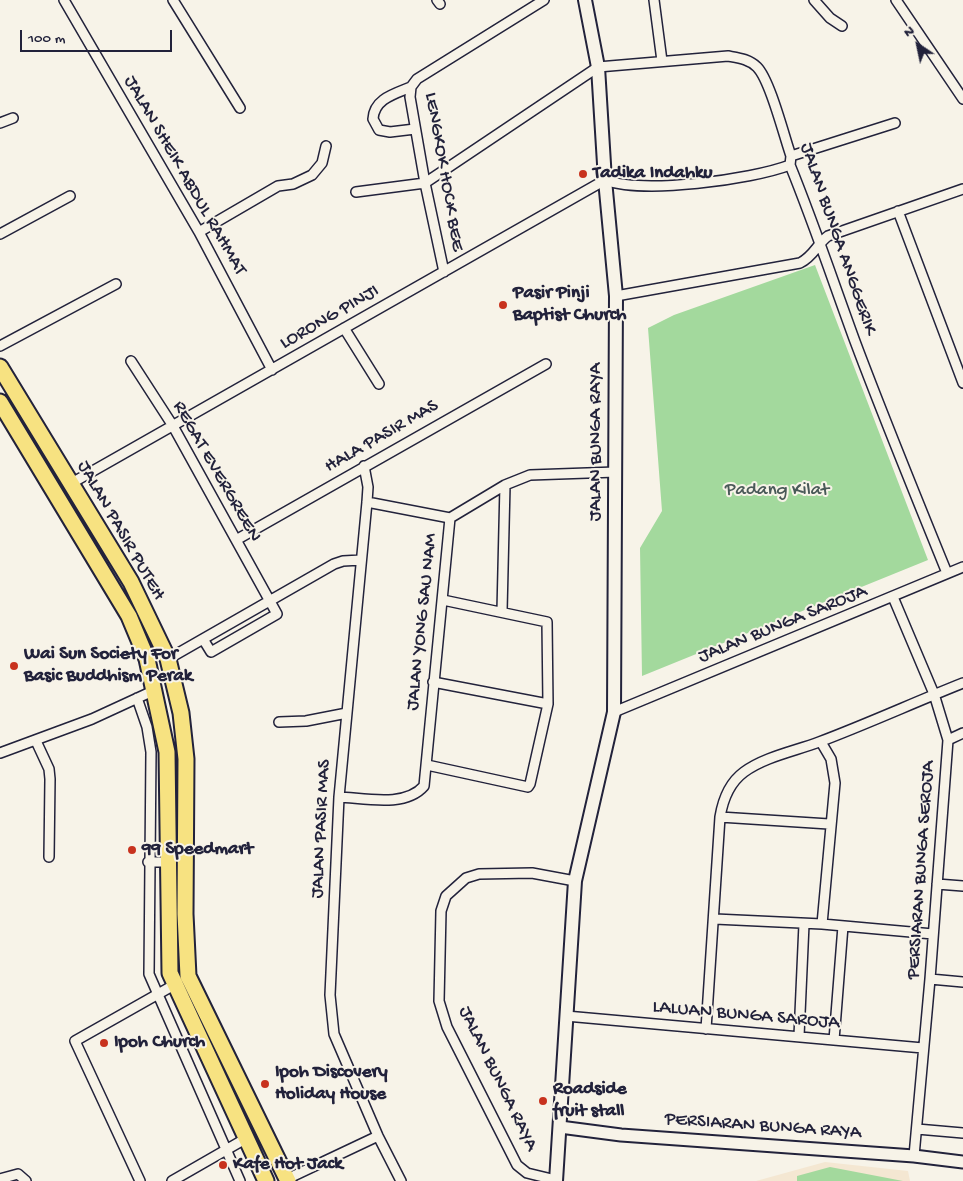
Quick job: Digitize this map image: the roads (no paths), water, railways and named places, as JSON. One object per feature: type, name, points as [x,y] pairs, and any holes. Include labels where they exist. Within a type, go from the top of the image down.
[{"type":"main road","name":"JALAN BUNGA RAYA","points":[[556,1181],[575,881],[614,712],[616,296],[605,180],[598,67],[585,0]]},
{"type":"main road","name":"JALAN PASIR PUTEH","points":[[0,367],[131,582],[168,660],[182,713],[186,759],[185,914],[188,976],[287,1180]]},
{"type":"main road","name":"JALAN PASIR PUTEH","points":[[0,402],[129,616],[147,659],[167,752],[169,965],[174,985],[266,1181]]},
{"type":"main road","points":[[174,985],[180,977],[178,925],[185,914]]},
{"type":"street","name":"JALAN SHEIK ABDUL RAHMAT","points":[[64,0],[199,232],[272,370]]},
{"type":"street","points":[[173,0],[240,108]]},
{"type":"street","name":"LENGKOK HOCK BEE","points":[[444,272],[410,98],[411,87],[417,79],[544,0]]},
{"type":"street","points":[[654,0],[662,61]]},
{"type":"street","points":[[814,0],[830,18],[842,26]]},
{"type":"street","points":[[896,0],[963,99]]},
{"type":"street","name":"JALAN BUNGA ANGGERIK","points":[[598,67],[728,56],[746,59],[758,68],[766,81],[791,161],[821,241],[831,278],[947,573]]},
{"type":"street","points":[[356,192],[425,182],[598,67]]},
{"type":"street","points":[[411,87],[380,102],[375,107],[373,120],[379,130],[390,132],[416,129]]},
{"type":"street","points":[[0,123],[13,118]]},
{"type":"street","points":[[605,180],[621,186],[749,177],[895,123]]},
{"type":"street","points":[[199,232],[278,186],[294,184],[312,175],[322,163],[326,146]]},
{"type":"street","name":"LORONG PINJI","points":[[70,484],[605,180]]},
{"type":"street","points":[[616,296],[800,262],[810,258],[821,241],[828,236],[963,189]]},
{"type":"street","points":[[0,234],[70,196]]},
{"type":"street","points":[[898,211],[959,361],[963,383]]},
{"type":"street","points":[[0,346],[116,284]]},
{"type":"street","points":[[344,328],[379,384]]},
{"type":"street","name":"REGAT EVERGREEN","points":[[131,361],[173,426],[270,601]]},
{"type":"street","name":"HALA PASIR MAS","points":[[236,540],[546,364]]},
{"type":"street","name":"JALAN PASIR MAS","points":[[364,466],[368,486],[367,502],[339,797],[330,994],[334,1034],[378,1136],[401,1181]]},
{"type":"street","name":"JALAN YONG SAU NAM","points":[[339,797],[399,799],[411,796],[424,786],[450,518],[505,485],[530,475],[616,472]]},
{"type":"street","points":[[502,611],[505,485]]},
{"type":"street","points":[[367,502],[450,518]]},
{"type":"street","points":[[168,660],[334,564],[362,560]]},
{"type":"street","name":"JALAN BUNGA SAROJA","points":[[614,712],[963,567]]},
{"type":"street","name":"PERSIARAN BUNGA SEROJA","points":[[893,597],[934,694],[948,740],[930,979],[914,1156]]},
{"type":"street","points":[[426,765],[528,787],[548,704],[547,622],[443,600]]},
{"type":"street","points":[[203,639],[211,652],[277,614],[270,601]]},
{"type":"street","points":[[433,682],[548,704]]},
{"type":"street","points":[[706,1029],[715,919],[720,817],[722,803],[730,786],[745,771],[963,683]]},
{"type":"street","points":[[0,753],[36,741],[155,690]]},
{"type":"street","points":[[137,698],[147,727],[151,752],[148,862],[149,974],[156,994],[240,1181]]},
{"type":"street","points":[[279,722],[306,721],[347,712]]},
{"type":"street","points":[[948,740],[963,733]]},
{"type":"street","points":[[36,741],[49,769],[49,857]]},
{"type":"street","points":[[820,742],[831,759],[835,783],[829,824],[822,924]]},
{"type":"street","points":[[720,817],[829,824]]},
{"type":"street","points":[[148,862],[168,862]]},
{"type":"street","name":"JALAN BUNGA RAYA","points":[[556,1181],[527,1172],[517,1166],[447,1027],[439,1000],[441,911],[446,896],[466,878],[479,874],[532,873],[575,881]]},
{"type":"street","points":[[936,884],[963,886]]},
{"type":"street","points":[[715,919],[822,924],[932,934]]},
{"type":"street","points":[[799,1036],[804,924]]},
{"type":"street","points":[[834,1040],[843,926]]},
{"type":"street","points":[[930,979],[963,982]]},
{"type":"street","points":[[140,1181],[75,1041],[174,985]]},
{"type":"street","name":"LALUAN BUNGA SAROJA","points":[[566,1016],[923,1048]]},
{"type":"street","name":"PERSIARAN BUNGA RAYA","points":[[560,1127],[631,1136],[914,1156],[963,1162]]},
{"type":"street","points":[[917,1129],[963,1133]]},
{"type":"street","points":[[287,1180],[378,1136]]},
{"type":"street","points":[[172,1181],[245,1139]]},
{"type":"street","points":[[0,1179],[18,1174],[26,1181]]},
{"type":"place","name":"Tadika Indahku","points":[[583,174]]},
{"type":"place","name":"Pasir Pinji Baptist Church","points":[[503,305]]},
{"type":"place","name":"Wai Sun Society For Basic Buddhism Perak","points":[[14,666]]},
{"type":"place","name":"99 Speedmart","points":[[132,850]]},
{"type":"place","name":"Ipoh Church","points":[[104,1043]]},
{"type":"place","name":"Ipoh Discovery Holiday House","points":[[265,1084]]},
{"type":"place","name":"Roadside fruit stall","points":[[543,1101]]},
{"type":"place","name":"Kafe Hot Jack","points":[[223,1165]]},
{"type":"park label","name":"Padang Kilat","points":[[777,491]]}]
